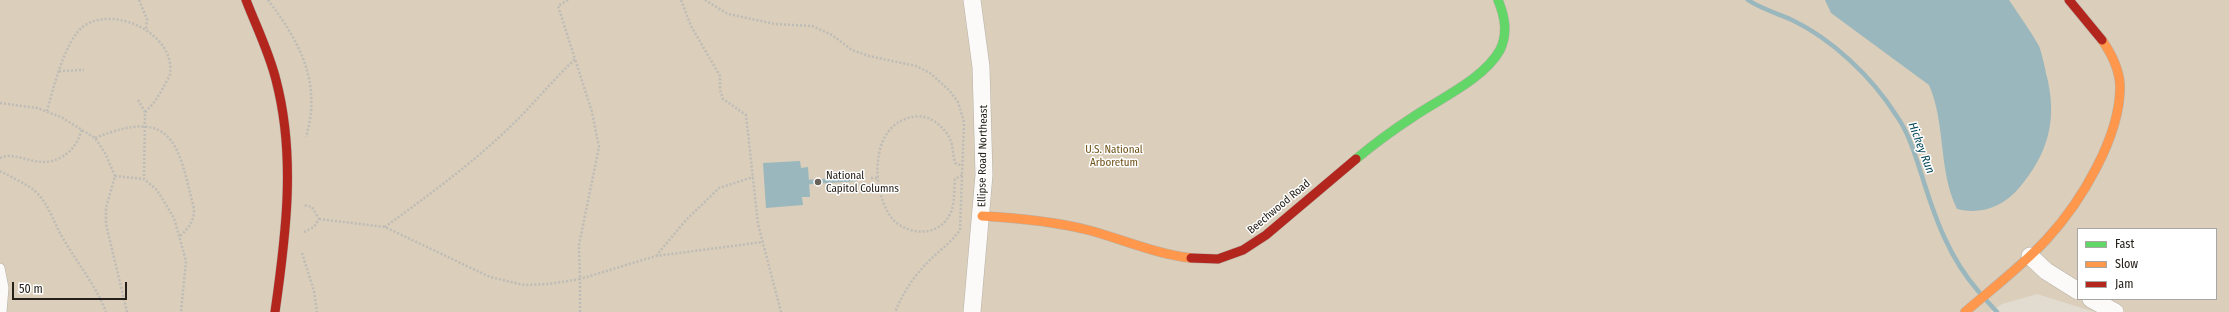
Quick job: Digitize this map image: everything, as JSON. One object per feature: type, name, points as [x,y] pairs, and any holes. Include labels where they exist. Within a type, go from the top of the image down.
[{"type":"street","points":[[246,0],[275,78],[288,147],[288,217],[275,312]]},
{"type":"street","name":"Ellipse Road Northeast","points":[[972,0],[983,89],[984,175],[982,216],[972,312]]},
{"type":"street","name":"Beechwood Road","points":[[982,216],[1030,219],[1060,224],[1192,258],[1218,259],[1231,256],[1263,237],[1327,182],[1402,124],[1489,65],[1500,52],[1506,32],[1505,18],[1498,0]]},
{"type":"street","points":[[1967,310],[2030,256],[2048,238],[2085,184],[2108,141],[2119,106],[2120,82],[2116,64],[2100,37],[2069,0]]},
{"type":"street","points":[[2030,256],[2046,271],[2077,290]]},
{"type":"street","points":[[2093,300],[2115,312]]},
{"type":"lane","points":[[0,268],[4,288],[2,312]]},
{"type":"path","points":[[139,0],[147,19],[146,30]]},
{"type":"path","points":[[568,0],[558,6],[592,112],[599,147],[579,245],[580,312]]},
{"type":"path","points":[[681,0],[691,26],[720,76],[720,90],[723,99],[746,115],[758,224],[780,312]]},
{"type":"path","points":[[705,0],[728,14],[775,24],[812,26],[832,35],[852,50],[869,56],[909,64],[930,73],[949,90],[958,102],[962,112],[964,131],[960,230],[950,243],[925,265],[903,293],[895,312]]},
{"type":"path","points":[[47,112],[59,71],[68,48],[83,27],[97,19],[116,19],[146,30],[160,43],[168,55],[170,75],[150,107],[145,112]]},
{"type":"path","points":[[385,227],[432,193],[470,162],[516,121],[553,80],[576,59]]},
{"type":"path","points":[[59,71],[84,70]]},
{"type":"path","points":[[138,100],[145,112],[144,179]]},
{"type":"path","points":[[0,102],[37,108],[47,112],[82,129],[95,138],[105,153],[115,176],[106,208],[106,224],[127,312]]},
{"type":"path","points":[[962,166],[955,163],[950,138],[940,125],[927,117],[914,116],[899,120],[889,130],[881,143],[878,159],[879,189],[884,205],[893,221],[909,231],[925,233],[940,226],[951,212],[955,179],[962,174]]},
{"type":"path","points":[[95,138],[129,126],[145,125],[163,131],[173,141],[180,155],[194,212],[189,228],[180,236]]},
{"type":"path","points":[[0,158],[8,155],[48,163],[66,155],[74,148],[82,129]]},
{"type":"path","points":[[0,171],[34,191],[48,207],[64,241],[92,281],[106,312]]},
{"type":"path","points":[[115,176],[144,179],[157,190],[168,205],[180,236],[186,261],[181,312]]},
{"type":"path","points":[[656,256],[686,220],[719,188],[753,177]]},
{"type":"path","points":[[871,178],[879,178]]},
{"type":"path","points":[[298,206],[312,207],[319,219]]},
{"type":"path","points":[[319,219],[385,227],[490,277],[524,285],[549,284],[580,279],[656,256],[763,242]]},
{"type":"path","points":[[299,234],[314,227],[319,219]]},
{"type":"path","points":[[301,247],[314,291],[317,312]]},
{"type":"green space","name":"U.S. National Arboretum","points":[[0,0],[2229,0],[2229,312],[2095,312],[2037,294],[2002,304],[1990,312],[0,312]]},
{"type":"water","points":[[1825,0],[2009,0],[2039,46],[2050,89],[2051,105],[2051,120],[2044,148],[2038,162],[2013,195],[1999,205],[1983,210],[1966,211],[1957,209],[1947,179],[1938,115],[1929,85],[1831,13]]},
{"type":"water","points":[[800,161],[801,168],[808,167],[810,197],[802,197],[803,205],[766,208],[763,163]]},
{"type":"waterway","name":"Hickey Run","points":[[1748,0],[1792,20],[1822,38],[1850,60],[1875,87],[1905,129],[1944,237],[1959,265],[1979,292]]},
{"type":"waterway","points":[[809,182],[855,179]]},
{"type":"waterway","name":"Hickey Run","points":[[1986,300],[1997,312]]},
{"type":"traffic: fast","points":[[1356,159],[1398,127],[1460,88],[1493,60],[1500,50],[1505,31],[1504,19],[1498,0]]},
{"type":"traffic: slow","points":[[1965,312],[2017,268],[2047,239],[2073,206],[2097,167],[2114,125],[2119,105],[2120,85],[2114,61],[2102,40]]},
{"type":"traffic: slow","points":[[982,216],[1035,220],[1062,224],[1088,230],[1152,250],[1191,258]]},
{"type":"traffic: jam","points":[[246,0],[266,49],[276,80],[286,137],[287,196],[283,254],[275,312]]},
{"type":"traffic: jam","points":[[2069,0],[2102,40]]},
{"type":"traffic: jam","points":[[1191,258],[1218,259],[1243,250],[1266,235],[1356,159]]},
{"type":"place","name":"National Capitol Columns","points":[[818,182]]}]
